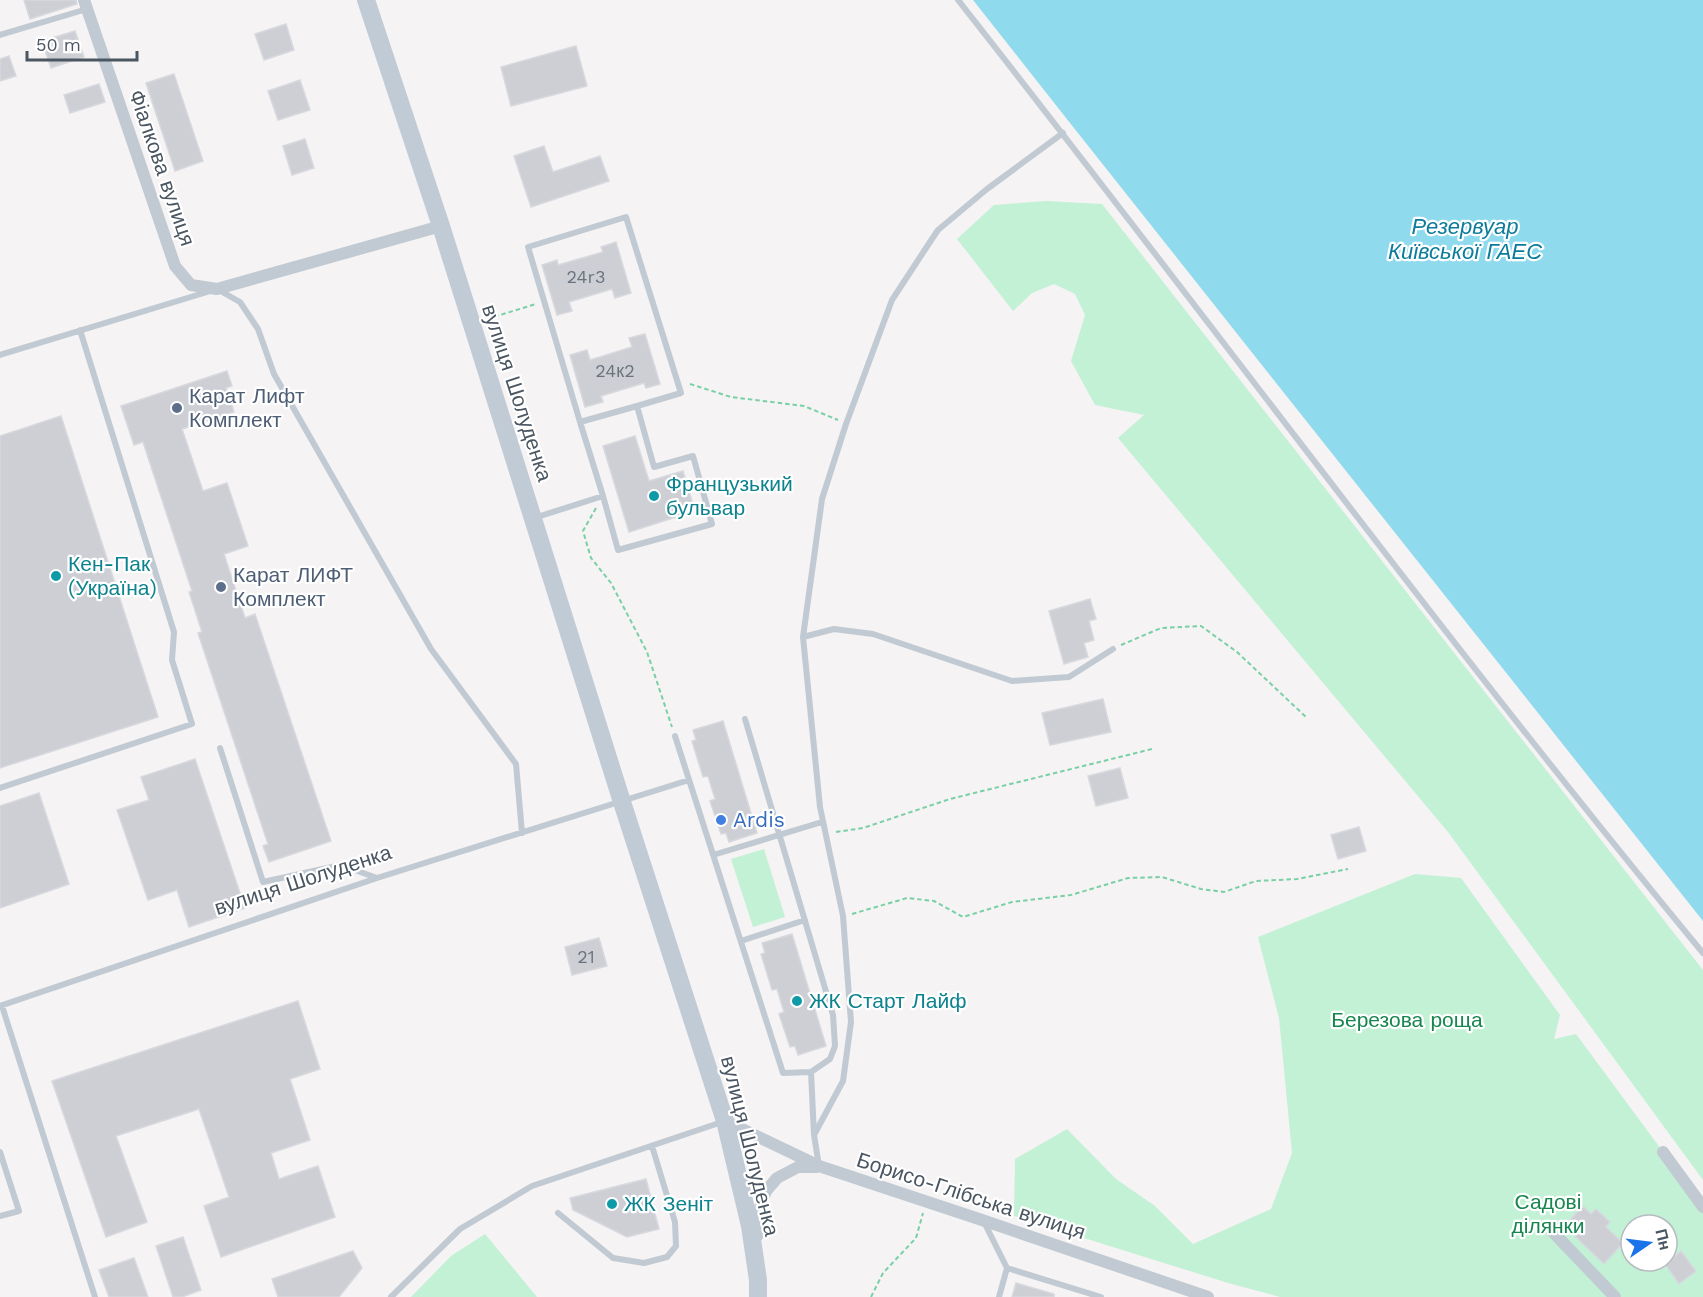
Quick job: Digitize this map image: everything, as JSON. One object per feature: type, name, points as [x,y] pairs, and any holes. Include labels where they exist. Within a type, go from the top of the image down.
[{"type":"main road","name":"вулиця Шолуденка","points":[[366,0],[441,226],[725,1121],[750,1226],[758,1288]]},
{"type":"street","name":"Фіалкова вулиця","points":[[86,4],[175,266],[190,285],[217,290]]},
{"type":"street","points":[[217,290],[441,226]]},
{"type":"street","name":"Борисо-Глібська вулиця","points":[[725,1121],[819,1167],[1208,1297]]},
{"type":"street","points":[[1663,1152],[1703,1208]]},
{"type":"street","points":[[758,1288],[758,1213],[766,1191],[777,1178],[798,1167],[819,1167]]},
{"type":"street","points":[[1551,1230],[1615,1297]]},
{"type":"lane","points":[[958,0],[1590,817],[1703,953]]},
{"type":"lane","points":[[0,35],[86,4]]},
{"type":"lane","points":[[814,1135],[843,1081],[851,1022],[843,916],[822,822],[803,637],[822,499],[846,424],[892,300],[938,230],[987,189],[1063,133]]},
{"type":"lane","points":[[580,422],[681,393],[626,217],[528,247],[618,550],[711,524],[693,456],[654,467],[637,406]]},
{"type":"lane","points":[[0,355],[217,290],[240,302],[258,329],[274,374],[431,649],[516,764],[522,833]]},
{"type":"lane","points":[[0,788],[192,724],[172,660],[174,632],[80,330]]},
{"type":"lane","points":[[534,519],[603,496]]},
{"type":"lane","points":[[803,637],[834,629],[873,634],[1012,681],[1069,677],[1113,649]]},
{"type":"lane","points":[[675,736],[783,1074],[812,1071],[830,1059],[835,1046],[833,1015],[745,719]]},
{"type":"lane","points":[[220,748],[263,882],[341,865],[377,879]]},
{"type":"lane","points":[[622,802],[689,780]]},
{"type":"lane","name":"вулиця Шолуденка","points":[[1,1006],[377,879],[622,802]]},
{"type":"lane","points":[[713,855],[822,822]]},
{"type":"lane","points":[[741,941],[805,920]]},
{"type":"lane","points":[[1,1006],[95,1297]]},
{"type":"lane","points":[[812,1071],[814,1135],[819,1167]]},
{"type":"lane","points":[[391,1297],[460,1229],[532,1186],[725,1121]]},
{"type":"lane","points":[[558,1213],[613,1258],[644,1263],[667,1257],[676,1246],[675,1222],[652,1146]]},
{"type":"lane","points":[[0,1152],[19,1210],[0,1216]]},
{"type":"lane","points":[[982,1220],[1007,1268],[999,1297]]},
{"type":"lane","points":[[1007,1268],[1101,1297]]},
{"type":"path","points":[[472,324],[544,301]]},
{"type":"path","points":[[677,380],[730,397],[804,406],[846,424]]},
{"type":"path","points":[[603,496],[583,531],[591,558],[611,583],[648,652],[675,736]]},
{"type":"path","points":[[1113,649],[1161,628],[1201,627],[1236,652],[1307,718]]},
{"type":"path","points":[[825,834],[863,828],[950,800],[1152,749]]},
{"type":"path","points":[[843,916],[907,898],[934,901],[963,917],[1012,902],[1071,895],[1128,878],[1162,877],[1201,889],[1224,892],[1256,881],[1297,879],[1348,868]]},
{"type":"path","points":[[871,1297],[883,1273],[916,1238],[926,1202]]},
{"type":"green space","points":[[1046,201],[1102,204],[1703,970],[1703,1180],[1448,832],[1118,438],[1144,415],[1095,405],[1071,361],[1085,315],[1075,294],[1054,284],[1032,293],[1013,311],[957,239],[994,205]]},
{"type":"green space","points":[[764,849],[785,917],[753,927],[731,859]]},
{"type":"green space","name":"Березова роща","points":[[1415,874],[1461,878],[1560,1015],[1554,1039],[1576,1034],[1703,1206],[1703,1297],[1280,1297],[1014,1216],[1015,1159],[1067,1129],[1116,1179],[1155,1206],[1193,1244],[1271,1209],[1292,1153],[1279,1018],[1258,937]]},
{"type":"green space","points":[[485,1234],[537,1297],[411,1297],[451,1256]]},
{"type":"water","name":"Резервуар Київської ГАЕС","points":[[973,0],[1703,0],[1703,921],[1070,123]]},
{"type":"building","points":[[24,0],[76,0],[77,4],[30,19]]},
{"type":"building","points":[[286,24],[294,50],[264,60],[255,34]]},
{"type":"building","points":[[75,31],[84,57],[51,68],[42,41]]},
{"type":"building","points":[[576,46],[587,86],[511,106],[501,67]]},
{"type":"building","points":[[9,56],[16,76],[0,81],[0,59]]},
{"type":"building","points":[[174,74],[203,161],[175,171],[146,83]]},
{"type":"building","points":[[300,80],[310,110],[278,120],[268,91]]},
{"type":"building","points":[[99,84],[105,102],[70,113],[64,95]]},
{"type":"building","points":[[305,139],[314,168],[292,175],[283,146]]},
{"type":"building","points":[[544,146],[553,172],[600,156],[609,181],[531,207],[514,156]]},
{"type":"building","points":[[616,242],[631,293],[615,298],[612,289],[569,302],[572,311],[557,315],[542,265],[557,260],[558,265],[603,252],[601,247]]},
{"type":"building","points":[[645,334],[660,384],[646,388],[644,383],[601,396],[603,402],[585,407],[570,355],[587,350],[590,360],[632,347],[629,338]]},
{"type":"building","points":[[227,371],[232,386],[226,388],[234,412],[182,429],[203,491],[227,483],[248,546],[224,554],[245,618],[255,614],[331,841],[269,862],[263,846],[268,844],[198,633],[202,632],[189,592],[192,591],[143,442],[134,445],[121,406]]},
{"type":"building","name":"Кен-Пак (Україна)","points":[[61,416],[158,717],[0,768],[0,436]]},
{"type":"building","name":"Французький бульвар","points":[[635,436],[649,481],[683,471],[695,511],[629,532],[603,446]]},
{"type":"building","points":[[1090,599],[1096,619],[1089,621],[1094,640],[1084,643],[1088,657],[1064,664],[1049,611]]},
{"type":"building","points":[[1103,699],[1111,732],[1050,745],[1042,713]]},
{"type":"building","points":[[723,721],[757,833],[729,842],[726,833],[721,834],[710,801],[715,799],[708,776],[703,777],[692,741],[696,740],[693,730]]},
{"type":"building","points":[[195,759],[245,908],[189,927],[177,890],[148,900],[117,810],[149,800],[141,777]]},
{"type":"building","points":[[1120,768],[1128,798],[1096,806],[1088,776]]},
{"type":"building","points":[[39,793],[69,884],[0,908],[0,806]]},
{"type":"building","points":[[1359,827],[1366,851],[1338,859],[1331,835]]},
{"type":"building","name":"ЖК Старт Лайф","points":[[792,934],[826,1046],[798,1055],[795,1046],[790,1047],[779,1014],[784,1012],[777,989],[772,990],[761,954],[765,953],[762,943]]},
{"type":"building","points":[[599,938],[607,966],[572,975],[565,947]]},
{"type":"building","points":[[298,1001],[320,1069],[290,1079],[310,1140],[271,1153],[279,1179],[318,1166],[335,1217],[221,1257],[204,1206],[229,1197],[199,1109],[116,1136],[147,1222],[106,1237],[52,1081]]},
{"type":"building","name":"ЖК Зеніт","points":[[646,1179],[659,1229],[627,1237],[573,1210],[570,1198]]},
{"type":"building","points":[[1583,1206],[1591,1214],[1596,1209],[1610,1222],[1606,1227],[1619,1239],[1619,1247],[1604,1264],[1564,1226]]},
{"type":"building","points":[[183,1237],[201,1290],[182,1297],[173,1297],[156,1246]]},
{"type":"building","points":[[353,1251],[362,1268],[339,1297],[278,1297],[272,1279]]},
{"type":"building","points":[[1681,1251],[1696,1271],[1679,1284],[1671,1273],[1679,1273],[1679,1253]]},
{"type":"building","points":[[134,1258],[148,1297],[109,1297],[99,1270]]},
{"type":"building","points":[[1016,1283],[1054,1294],[1054,1297],[1012,1297]]},
{"type":"place","name":"Карат Лифт Комплект","points":[[177,408]]},
{"type":"place","name":"Французький бульвар","points":[[654,496]]},
{"type":"place","name":"Кен-Пак (Україна)","points":[[56,576]]},
{"type":"place","name":"Карат ЛИФТ Комплект","points":[[221,587]]},
{"type":"place","name":"Ardis","points":[[721,820]]},
{"type":"place","name":"ЖК Старт Лайф","points":[[797,1001]]},
{"type":"place","name":"ЖК Зеніт","points":[[612,1204]]},
{"type":"park label","name":"Садові ділянки","points":[[1548,1214]]}]
